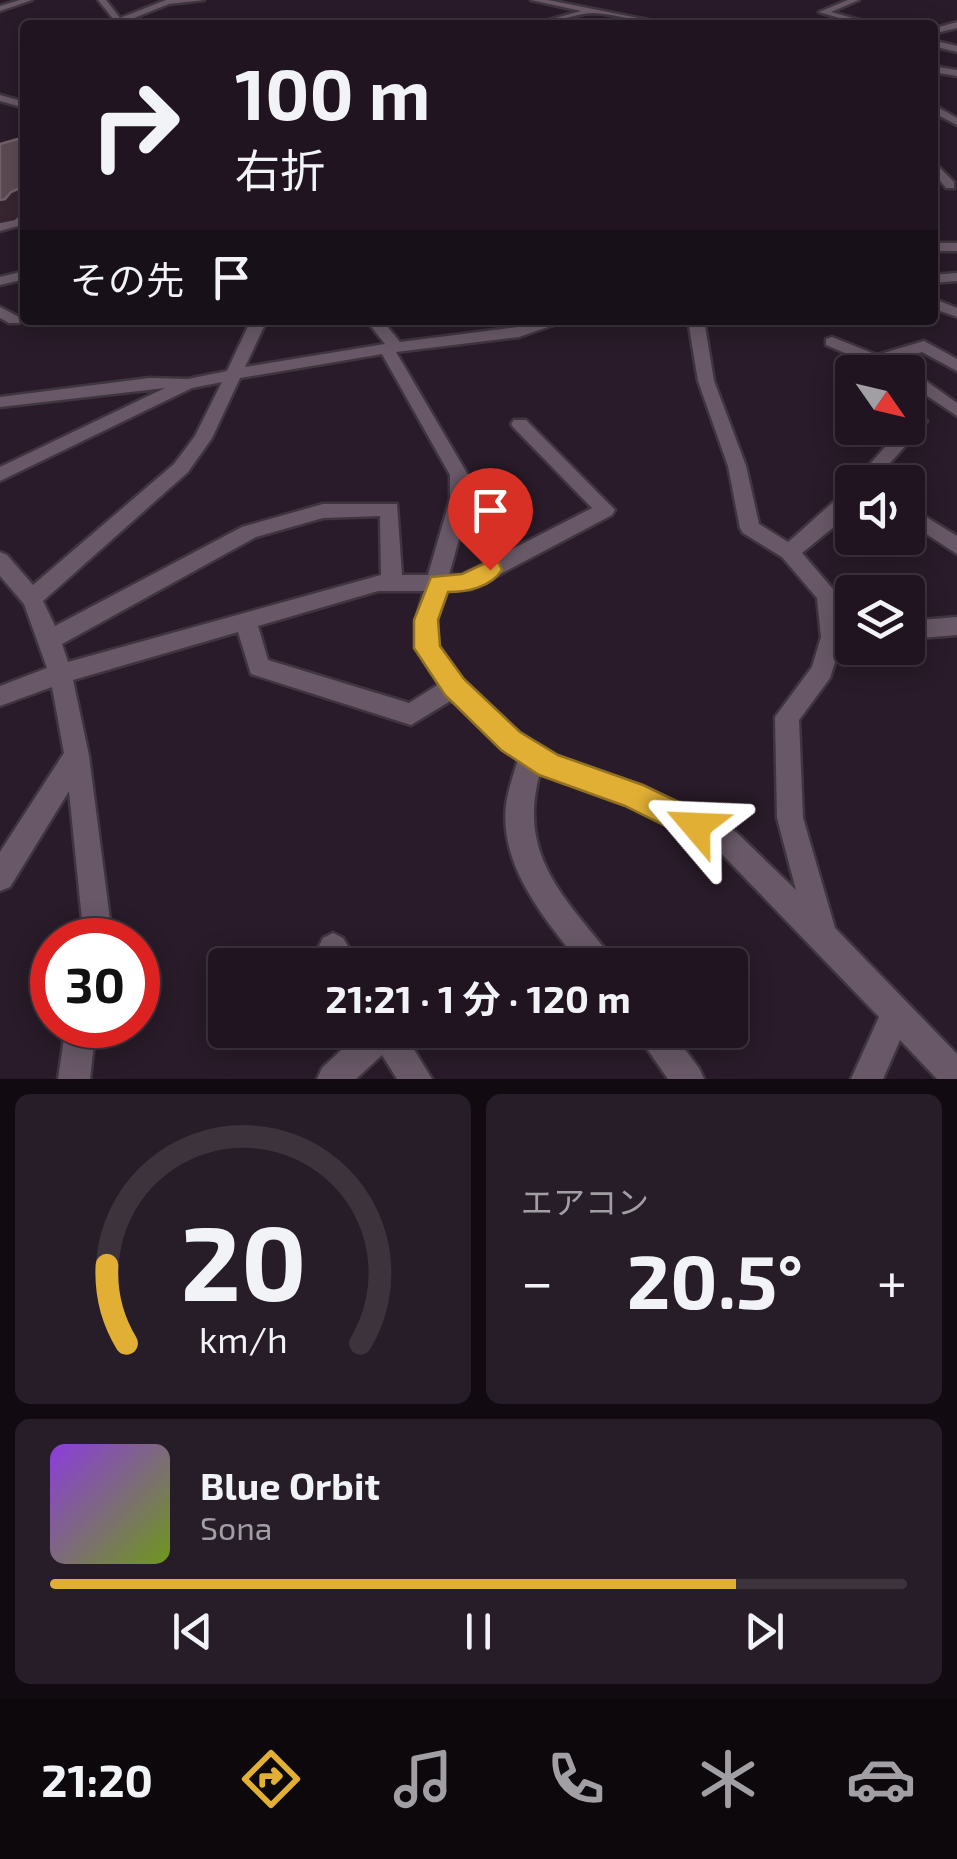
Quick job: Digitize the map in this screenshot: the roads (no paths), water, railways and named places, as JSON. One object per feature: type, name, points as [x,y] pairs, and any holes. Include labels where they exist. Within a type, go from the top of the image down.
[{"type":"street","points":[[0,9],[28,0]]},
{"type":"street","points":[[102,0],[118,20]]},
{"type":"street","points":[[127,20],[168,2],[200,0]]},
{"type":"street","points":[[253,0],[277,0]]},
{"type":"street","points":[[535,0],[642,20]]},
{"type":"street","points":[[556,20],[617,2]]},
{"type":"street","points":[[852,20],[824,12],[855,2]]},
{"type":"street","points":[[32,598],[181,468],[203,438],[256,325]]},
{"type":"street","points":[[377,325],[460,475],[460,499],[426,620],[427,648],[454,687],[510,741],[549,765],[633,795],[727,841],[957,1077]]},
{"type":"street","points":[[468,325],[482,334]]},
{"type":"street","points":[[0,402],[149,383],[188,384],[543,325]]},
{"type":"street","points":[[697,325],[706,381],[736,466],[750,528],[789,552],[827,595],[835,617]]},
{"type":"street","points":[[832,342],[865,355]]},
{"type":"street","points":[[894,355],[924,346],[957,366]]},
{"type":"street","points":[[0,474],[188,384]]},
{"type":"street","points":[[925,389],[957,412]]},
{"type":"street","points":[[0,696],[62,674],[378,583],[465,583],[604,510],[520,424]]},
{"type":"street","points":[[878,465],[896,445]]},
{"type":"street","points":[[47,640],[248,532],[323,511],[390,509],[392,583]]},
{"type":"street","points":[[789,552],[835,515]]},
{"type":"street","points":[[925,525],[957,546]]},
{"type":"street","points":[[0,560],[13,582],[32,598],[62,674],[96,918]]},
{"type":"street","points":[[245,620],[259,667],[412,714],[454,687]]},
{"type":"street","points":[[925,629],[956,628]]},
{"type":"street","points":[[823,936],[790,818],[787,717],[835,649]]},
{"type":"street","points":[[532,755],[519,810],[524,854],[552,903],[587,948]]},
{"type":"street","points":[[0,877],[75,758]]},
{"type":"street","points":[[867,1079],[896,1011]]},
{"type":"street","points":[[74,1079],[79,1048]]},
{"type":"street","points":[[333,1079],[367,1048]]},
{"type":"street","points":[[396,1048],[416,1079]]},
{"type":"street","points":[[664,1048],[688,1079]]}]
